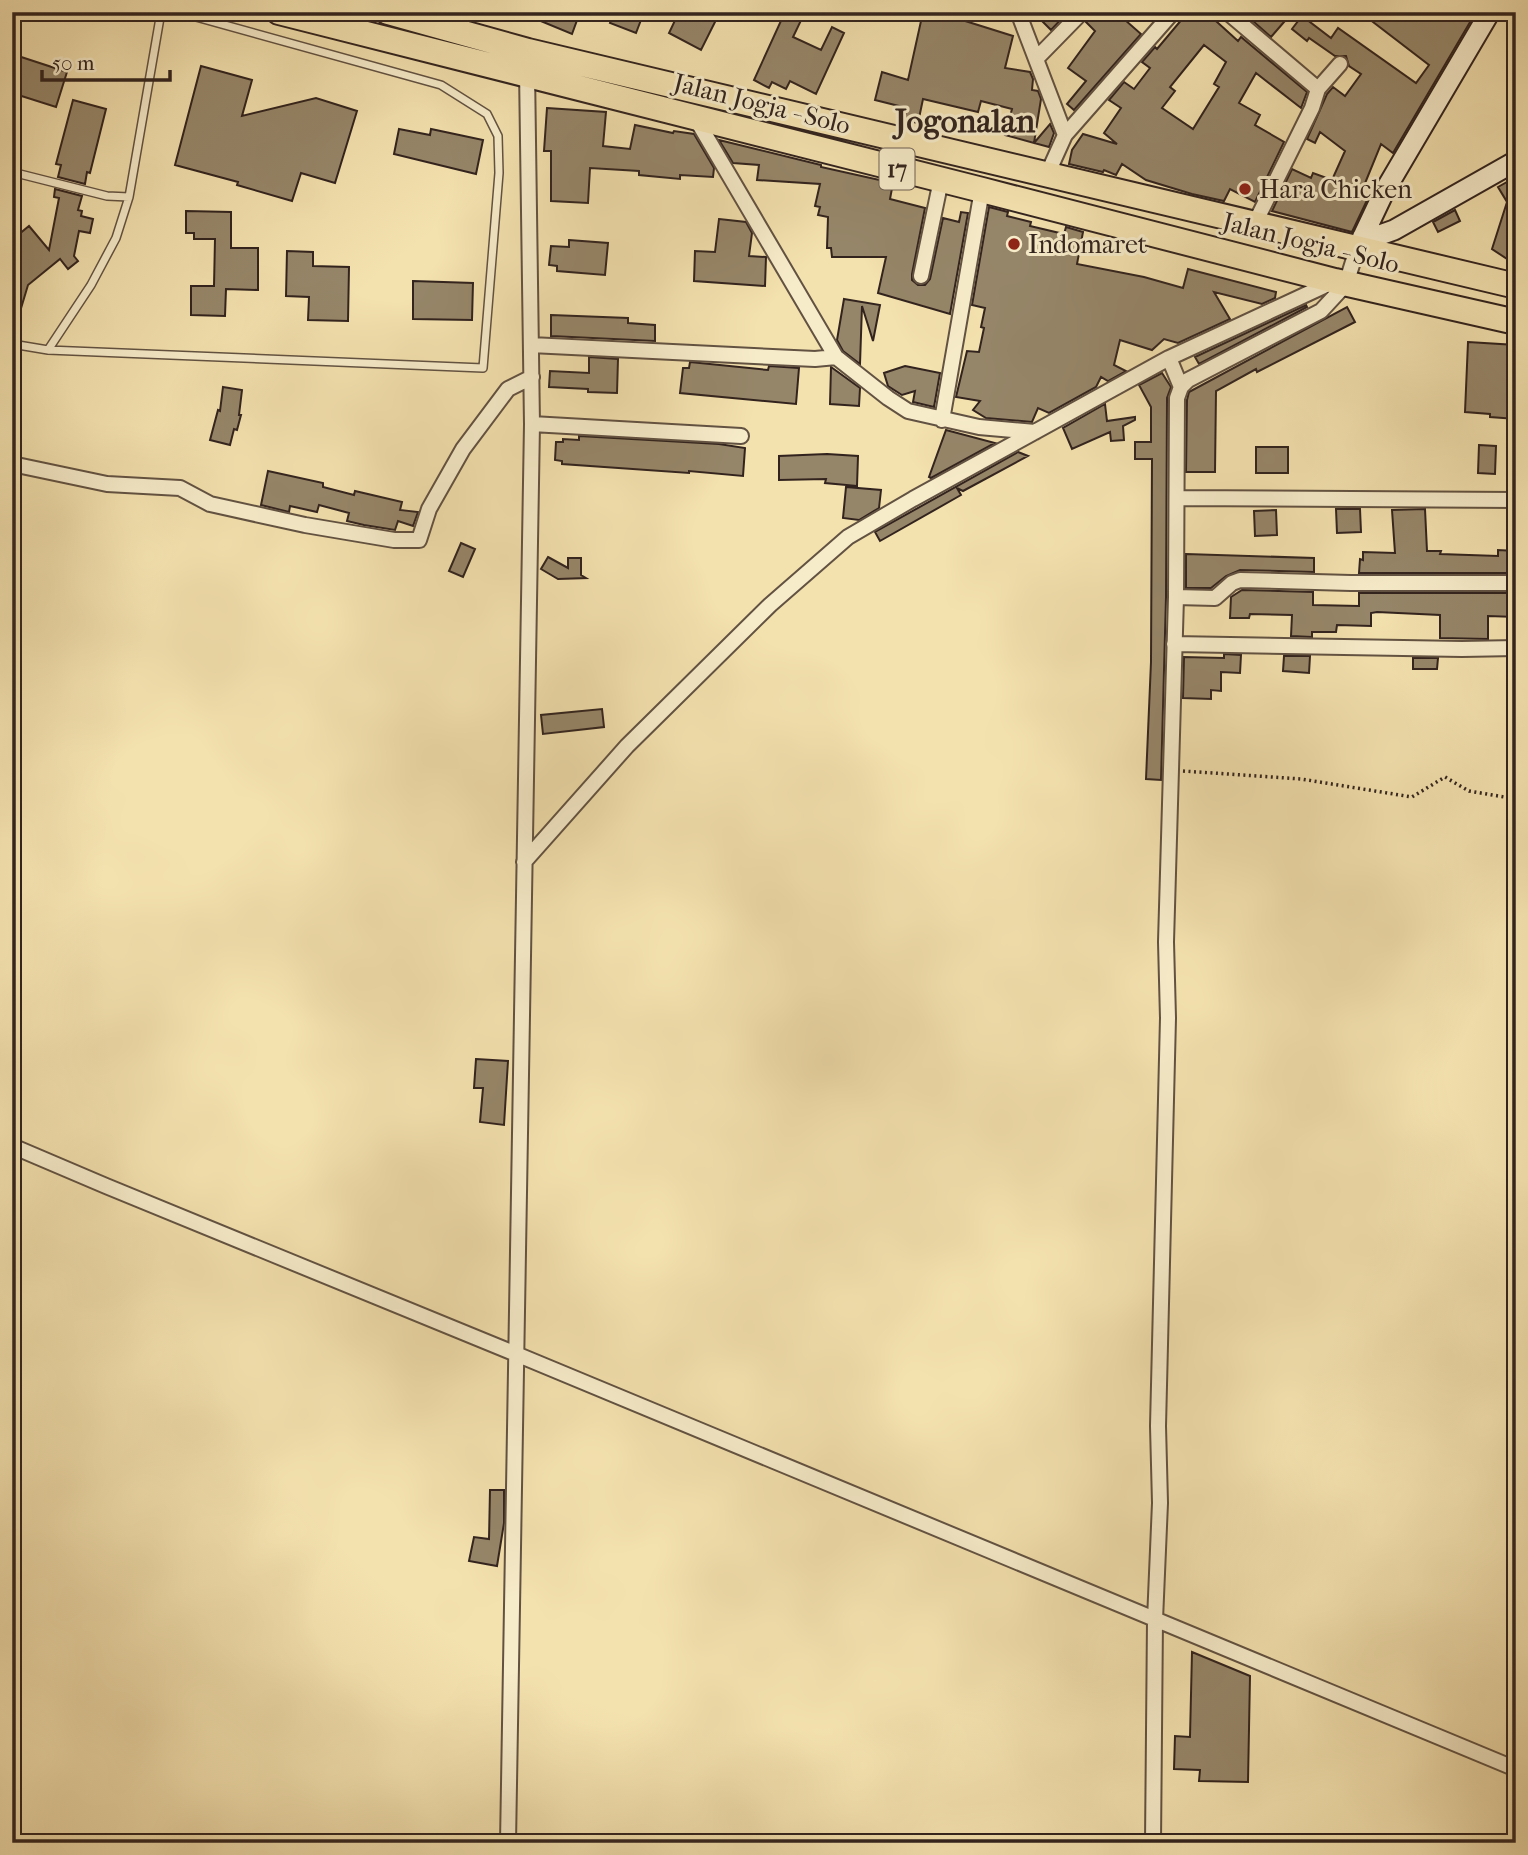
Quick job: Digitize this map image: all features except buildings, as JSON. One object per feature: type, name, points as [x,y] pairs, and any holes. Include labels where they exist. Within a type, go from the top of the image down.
[{"type":"highway","name":"Jalan Jogja - Solo","points":[[279,12],[1047,175],[1254,225],[1360,243],[1516,286]]},
{"type":"highway","name":"Jalan Jogja - Solo","points":[[388,12],[439,23],[527,63],[696,118],[1340,283],[1516,322]]},
{"type":"street","points":[[1018,12],[1065,135]]},
{"type":"street","points":[[1036,60],[1082,12]]},
{"type":"street","points":[[1047,175],[1065,135],[1174,12]]},
{"type":"street","points":[[1227,12],[1318,89]]},
{"type":"street","points":[[1153,1843],[1160,1503],[1158,1426],[1162,1189],[1168,1018],[1166,942],[1176,597],[1178,398],[1181,387],[1188,380],[1321,311],[1340,283],[1384,192],[1490,12]]},
{"type":"street","points":[[508,1843],[532,424],[527,63]]},
{"type":"street","points":[[1254,225],[1312,108],[1318,89],[1340,64]]},
{"type":"street","points":[[696,118],[836,357],[908,411],[942,420],[1035,432]]},
{"type":"street","points":[[1360,243],[1394,230],[1516,161]]},
{"type":"street","points":[[921,276],[941,180]]},
{"type":"street","points":[[942,420],[982,190]]},
{"type":"street","points":[[524,862],[627,746],[770,606],[848,537],[1168,358],[1340,283]]},
{"type":"street","points":[[531,345],[815,359],[836,357]]},
{"type":"street","points":[[1168,358],[1181,387]]},
{"type":"street","points":[[12,464],[107,484],[180,488],[210,504],[305,525],[394,540],[419,540],[429,509],[463,449],[508,389],[532,377]]},
{"type":"street","points":[[532,424],[741,436]]},
{"type":"street","points":[[1178,498],[1516,500]]},
{"type":"street","points":[[1176,597],[1215,598],[1232,583],[1240,580],[1516,583]]},
{"type":"street","points":[[1174,644],[1516,648]]},
{"type":"street","points":[[12,1146],[1516,1769]]},
{"type":"lane","points":[[48,350],[91,285],[116,238],[129,197],[161,12]]},
{"type":"lane","points":[[12,344],[48,350],[483,368],[499,173],[498,136],[486,114],[441,85],[178,12]]},
{"type":"lane","points":[[12,172],[107,196],[129,197]]},
{"type":"path","points":[[1172,771],[1301,779],[1412,797],[1446,777],[1469,791],[1516,799]]},
{"type":"place","name":"Hara Chicken","points":[[1245,189]]},
{"type":"place","name":"Indomaret","points":[[1014,244]]},
{"type":"district","name":"Jogonalan","points":[[965,121]]}]
